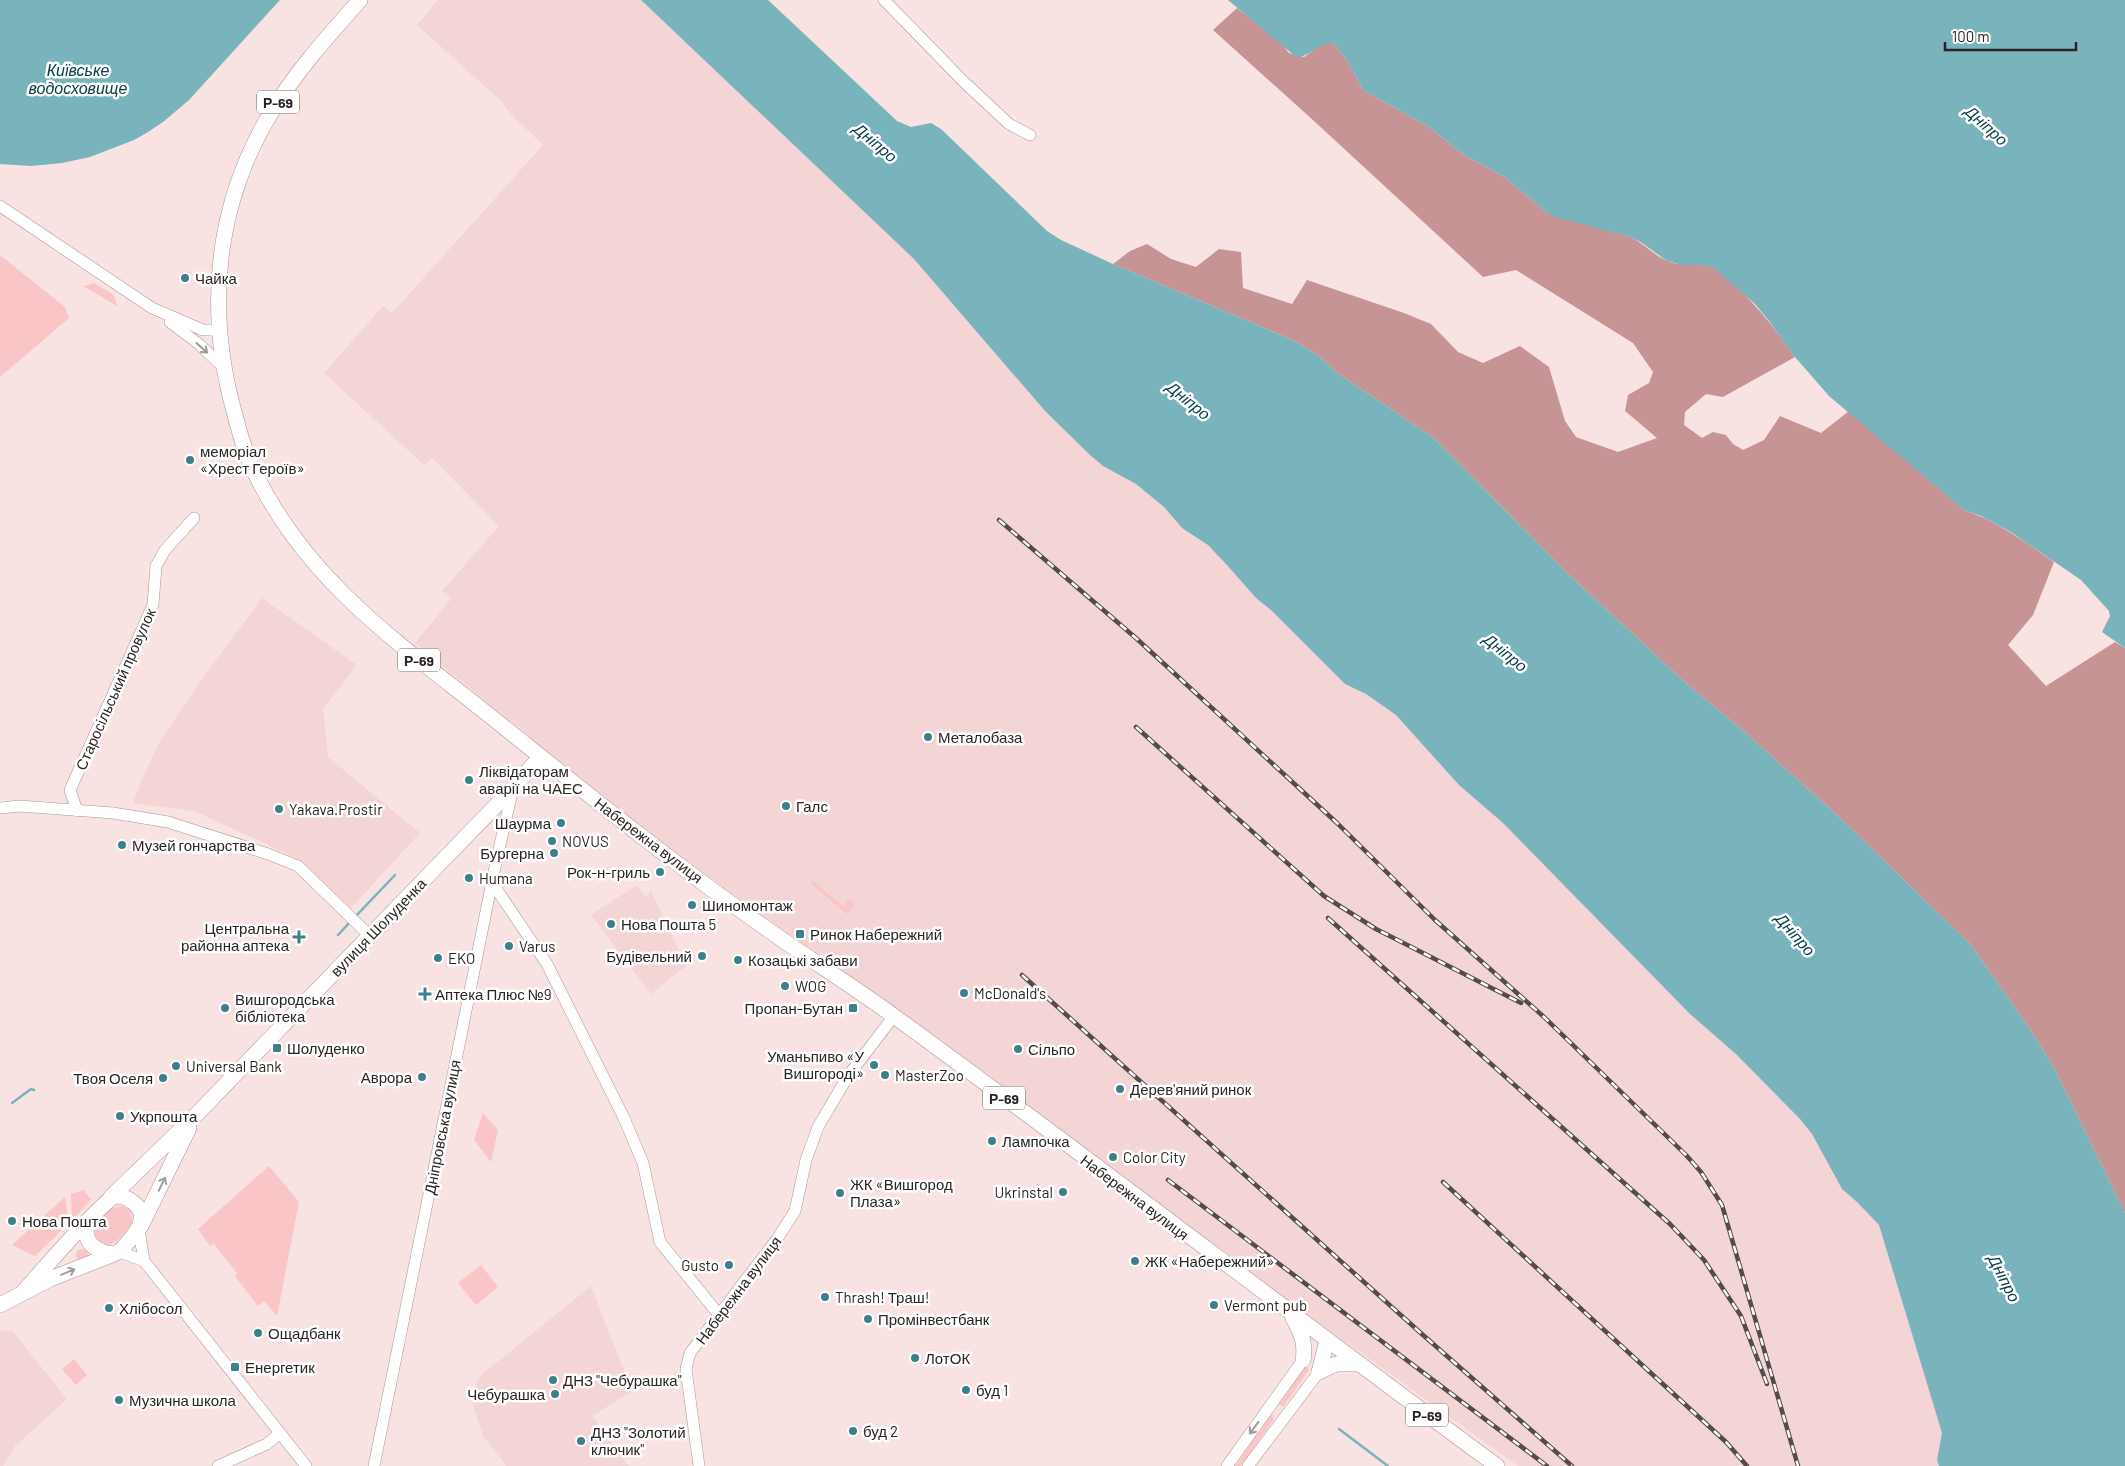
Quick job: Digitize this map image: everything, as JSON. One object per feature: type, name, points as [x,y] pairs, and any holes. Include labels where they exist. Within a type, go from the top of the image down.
[{"type":"main road","name":"Р-69","points":[[219,330],[219,265],[233,199],[242,172],[258,136],[287,88],[360,0]]},
{"type":"main road","name":"Набережна вулиця","points":[[219,330],[223,367],[239,430],[254,472],[283,525],[299,547],[318,570],[350,602],[540,757],[757,923],[894,1016],[1497,1466]]},
{"type":"main road","name":"вулиця Шолуденка","points":[[111,1198],[194,1117],[513,788],[540,757]]},
{"type":"main road","name":"вулиця Шолуденка","points":[[140,1229],[194,1117]]},
{"type":"main road","points":[[0,1305],[23,1292],[119,1252],[140,1229],[140,1214],[132,1202],[120,1196],[111,1198],[23,1292]]},
{"type":"main road","points":[[87,1222],[87,1238],[91,1244],[102,1252],[119,1252]]},
{"type":"main road","points":[[1291,1314],[1303,1337],[1305,1348],[1303,1360]]},
{"type":"main road","points":[[1303,1360],[1317,1346],[1327,1341]]},
{"type":"main road","points":[[1319,1372],[1326,1352],[1327,1341]]},
{"type":"main road","points":[[1319,1372],[1336,1364],[1358,1364]]},
{"type":"street","points":[[884,0],[964,82],[1009,124],[1030,134]]},
{"type":"street","points":[[0,206],[152,308],[200,345],[223,367]]},
{"type":"street","points":[[152,308],[203,330],[219,330]]},
{"type":"street","name":"Старосільський провулок","points":[[77,811],[70,790],[153,605],[156,566],[165,550],[194,518]]},
{"type":"street","name":"Дніпровська вулиця","points":[[374,1466],[493,876],[513,788]]},
{"type":"street","points":[[0,808],[20,806],[113,813],[168,822],[268,854],[298,866],[370,936]]},
{"type":"street","points":[[493,876],[497,890],[546,964],[624,1118],[643,1163],[660,1242],[720,1316]]},
{"type":"street","name":"Набережна вулиця","points":[[698,1466],[686,1370],[690,1352],[720,1316],[727,1304],[777,1239],[794,1210],[806,1160],[818,1128],[848,1076],[894,1016]]},
{"type":"street","points":[[140,1229],[144,1261],[306,1466]]},
{"type":"street","points":[[119,1252],[144,1261]]},
{"type":"street","points":[[1226,1466],[1303,1360]]},
{"type":"street","points":[[1248,1466],[1319,1372]]},
{"type":"street","points":[[1270,1406],[1284,1417]]},
{"type":"street","points":[[218,1466],[267,1444],[279,1434]]},
{"type":"shaded area","points":[[438,0],[641,0],[914,259],[1045,411],[1090,455],[1103,466],[1136,484],[1164,507],[1182,528],[1208,545],[1256,598],[1271,610],[1345,684],[1366,694],[1396,715],[1459,785],[1503,823],[1690,1014],[1737,1055],[1800,1119],[1812,1134],[1842,1189],[1879,1225],[1942,1433],[1937,1460],[1939,1466],[1518,1466],[937,1048],[665,849],[415,643],[451,599],[442,591],[499,526],[432,458],[424,465],[324,373],[383,306],[392,313],[543,145],[512,115],[502,102],[417,25]]},
{"type":"shaded area","points":[[1237,8],[1281,43],[1289,53],[1304,57],[1324,43],[1333,43],[1347,60],[1363,90],[1429,127],[1464,155],[1505,177],[1547,213],[1631,237],[1670,262],[1704,265],[1715,269],[1723,275],[1760,311],[1795,357],[1723,397],[1706,394],[1685,412],[1684,425],[1702,438],[1713,432],[1726,435],[1733,444],[1743,450],[1764,440],[1780,416],[1821,433],[1849,411],[1964,510],[1999,526],[2054,562],[2033,615],[2008,645],[2046,686],[2115,642],[2125,648],[2125,1213],[2053,1066],[2028,1026],[1970,944],[1837,815],[1746,733],[1687,684],[1567,573],[1434,438],[1336,372],[1319,356],[1295,341],[1113,264],[1130,251],[1147,244],[1171,259],[1196,267],[1219,249],[1241,252],[1243,288],[1292,304],[1307,280],[1431,324],[1458,352],[1483,363],[1520,346],[1549,367],[1565,421],[1576,437],[1618,452],[1657,438],[1625,411],[1628,395],[1649,383],[1653,372],[1633,343],[1516,270],[1483,277],[1213,30]]},
{"type":"shaded area","points":[[0,255],[65,307],[69,318],[0,377]]},
{"type":"shaded area","points":[[94,283],[114,295],[117,306],[83,286]]},
{"type":"shaded area","points":[[262,598],[357,665],[323,709],[328,757],[420,833],[351,908],[299,859],[194,811],[133,803],[160,741],[204,676]]},
{"type":"shaded area","points":[[813,881],[843,906],[849,899],[855,904],[847,914],[811,884]]},
{"type":"shaded area","points":[[637,885],[646,897],[651,891],[686,966],[651,994],[591,915]]},
{"type":"shaded area","points":[[483,1113],[498,1130],[491,1162],[474,1140]]},
{"type":"shaded area","points":[[269,1166],[299,1202],[277,1316],[264,1301],[258,1306],[235,1276],[237,1273],[214,1244],[210,1246],[198,1229]]},
{"type":"shaded area","points":[[84,1190],[91,1200],[72,1220],[71,1194]]},
{"type":"shaded area","points":[[65,1197],[69,1223],[35,1256],[12,1245]]},
{"type":"shaded area","points":[[121,1206],[127,1208],[130,1212],[132,1224],[115,1242],[106,1245],[101,1243],[95,1238],[99,1222],[111,1210]]},
{"type":"shaded area","points":[[80,1249],[84,1249],[88,1255],[84,1261],[80,1261],[76,1257],[76,1253]]},
{"type":"shaded area","points":[[481,1265],[498,1287],[476,1305],[458,1283]]},
{"type":"shaded area","name":"ДНЗ \"Чебурашка\"","points":[[591,1286],[632,1391],[592,1416],[629,1466],[506,1466],[483,1436],[471,1398],[480,1376]]},
{"type":"shaded area","points":[[0,1330],[13,1332],[67,1399],[15,1446],[3,1466],[0,1466]]},
{"type":"shaded area","points":[[74,1359],[87,1375],[76,1385],[62,1369]]},
{"type":"shaded area","points":[[1305,1367],[1308,1367],[1309,1370],[1283,1407],[1279,1404]]},
{"type":"shaded area","points":[[1273,1415],[1274,1419],[1241,1466],[1235,1466],[1270,1416]]},
{"type":"water","name":"Київське водосховище","points":[[0,0],[280,0],[189,100],[148,132],[134,140],[90,157],[62,163],[31,166],[0,164]]},
{"type":"water","name":"Дніпро","points":[[641,0],[768,0],[897,121],[911,127],[931,123],[941,129],[1047,231],[1061,240],[1113,264],[1295,341],[1319,356],[1336,372],[1434,438],[1567,573],[1687,684],[1746,733],[1837,815],[1970,944],[2028,1026],[2053,1066],[2125,1213],[2125,1466],[1939,1466],[1937,1460],[1942,1433],[1879,1225],[1842,1189],[1812,1134],[1800,1119],[1737,1055],[1690,1014],[1503,823],[1459,785],[1396,715],[1366,694],[1345,684],[1271,610],[1256,598],[1208,545],[1182,528],[1164,507],[1136,484],[1103,466],[1090,455],[1045,411],[914,259]]},
{"type":"water","name":"Дніпро","points":[[1228,0],[2125,0],[2125,648],[2102,632],[2110,616],[2109,611],[2081,580],[2009,531],[1981,516],[1964,510],[1829,396],[1795,357],[1755,304],[1715,269],[1704,265],[1682,265],[1667,261],[1631,237],[1558,218],[1547,213],[1505,177],[1464,155],[1429,127],[1363,90],[1347,60],[1333,43],[1323,45],[1306,55],[1296,57]]},
{"type":"waterway","points":[[354,918],[395,875]]},
{"type":"waterway","points":[[338,935],[350,922]]},
{"type":"waterway","points":[[12,1103],[31,1089],[34,1090]]},
{"type":"waterway","points":[[1339,1429],[1388,1466]]},
{"type":"railway","points":[[999,520],[1137,639],[1337,823],[1435,920],[1544,1017],[1686,1155],[1701,1172],[1722,1205],[1798,1466]]},
{"type":"railway","points":[[1136,727],[1324,896],[1376,929],[1521,1003]]},
{"type":"railway","points":[[1328,918],[1670,1224],[1704,1260],[1741,1316],[1767,1384]]},
{"type":"railway","points":[[1022,975],[1423,1335],[1572,1466]]},
{"type":"railway","points":[[1168,1180],[1547,1466]]},
{"type":"railway","points":[[1443,1182],[1726,1442],[1747,1466]]},
{"type":"place","name":"Чайка","points":[[185,278]]},
{"type":"place","name":"меморіал «Хрест Героїв»","points":[[190,460]]},
{"type":"place","name":"Металобаза","points":[[928,737]]},
{"type":"place","name":"Ліквідаторам аварії на ЧАЕС","points":[[469,780]]},
{"type":"place","name":"Галс","points":[[786,806]]},
{"type":"place","name":"Yakava.Prostir","points":[[279,809]]},
{"type":"place","name":"Шаурма","points":[[561,823]]},
{"type":"place","name":"NOVUS","points":[[552,841]]},
{"type":"place","name":"Музей гончарства","points":[[122,845]]},
{"type":"place","name":"Бургерна","points":[[554,853]]},
{"type":"place","name":"Рок-н-гриль","points":[[660,872]]},
{"type":"place","name":"Humana","points":[[469,878]]},
{"type":"place","name":"Шиномонтаж","points":[[692,905]]},
{"type":"place","name":"Нова Пошта 5","points":[[611,924]]},
{"type":"place","name":"Ринок Набережний","points":[[800,934]]},
{"type":"place","name":"Центральна районна аптека","points":[[299,937]]},
{"type":"place","name":"Varus","points":[[509,946]]},
{"type":"place","name":"Будівельний","points":[[702,956]]},
{"type":"place","name":"EKO","points":[[438,958]]},
{"type":"place","name":"Козацькі забави","points":[[738,960]]},
{"type":"place","name":"WOG","points":[[785,986]]},
{"type":"place","name":"McDonald's","points":[[964,993]]},
{"type":"place","name":"Аптека Плюс №9","points":[[425,994]]},
{"type":"place","name":"Вишгородська бібліотека","points":[[225,1008]]},
{"type":"place","name":"Пропан-Бутан","points":[[853,1008]]},
{"type":"place","name":"Шолуденко","points":[[277,1048]]},
{"type":"place","name":"Сільпо","points":[[1018,1049]]},
{"type":"place","name":"Уманьпиво «У Вишгороді»","points":[[874,1065]]},
{"type":"place","name":"Universal Bank","points":[[176,1066]]},
{"type":"place","name":"MasterZoo","points":[[885,1075]]},
{"type":"place","name":"Аврора","points":[[422,1077]]},
{"type":"place","name":"Твоя Оселя","points":[[163,1078]]},
{"type":"place","name":"Дерев'яний ринок","points":[[1120,1089]]},
{"type":"place","name":"Укрпошта","points":[[120,1116]]},
{"type":"place","name":"Лампочка","points":[[992,1141]]},
{"type":"place","name":"Color City","points":[[1113,1157]]},
{"type":"place","name":"Ukrinstal","points":[[1063,1192]]},
{"type":"place","name":"ЖК «Вишгород Плаза»","points":[[840,1193]]},
{"type":"place","name":"Нова Пошта","points":[[12,1221]]},
{"type":"place","name":"ЖК «Набережний»","points":[[1135,1261]]},
{"type":"place","name":"Gusto","points":[[729,1265]]},
{"type":"place","name":"Thrash! Траш!","points":[[825,1297]]},
{"type":"place","name":"Vermont pub","points":[[1214,1305]]},
{"type":"place","name":"Хлібосол","points":[[109,1308]]},
{"type":"place","name":"Промінвестбанк","points":[[868,1319]]},
{"type":"place","name":"Ощадбанк","points":[[258,1333]]},
{"type":"place","name":"ЛотОК","points":[[915,1358]]},
{"type":"place","name":"Енергетик","points":[[235,1367]]},
{"type":"place","name":"ДНЗ \"Чебурашка\"","points":[[553,1380]]},
{"type":"place","name":"буд 1","points":[[966,1390]]},
{"type":"place","name":"Чебурашка","points":[[555,1394]]},
{"type":"place","name":"Музична школа","points":[[119,1400]]},
{"type":"place","name":"буд 2","points":[[853,1431]]},
{"type":"place","name":"ДНЗ \"Золотий ключик\"","points":[[581,1441]]}]
